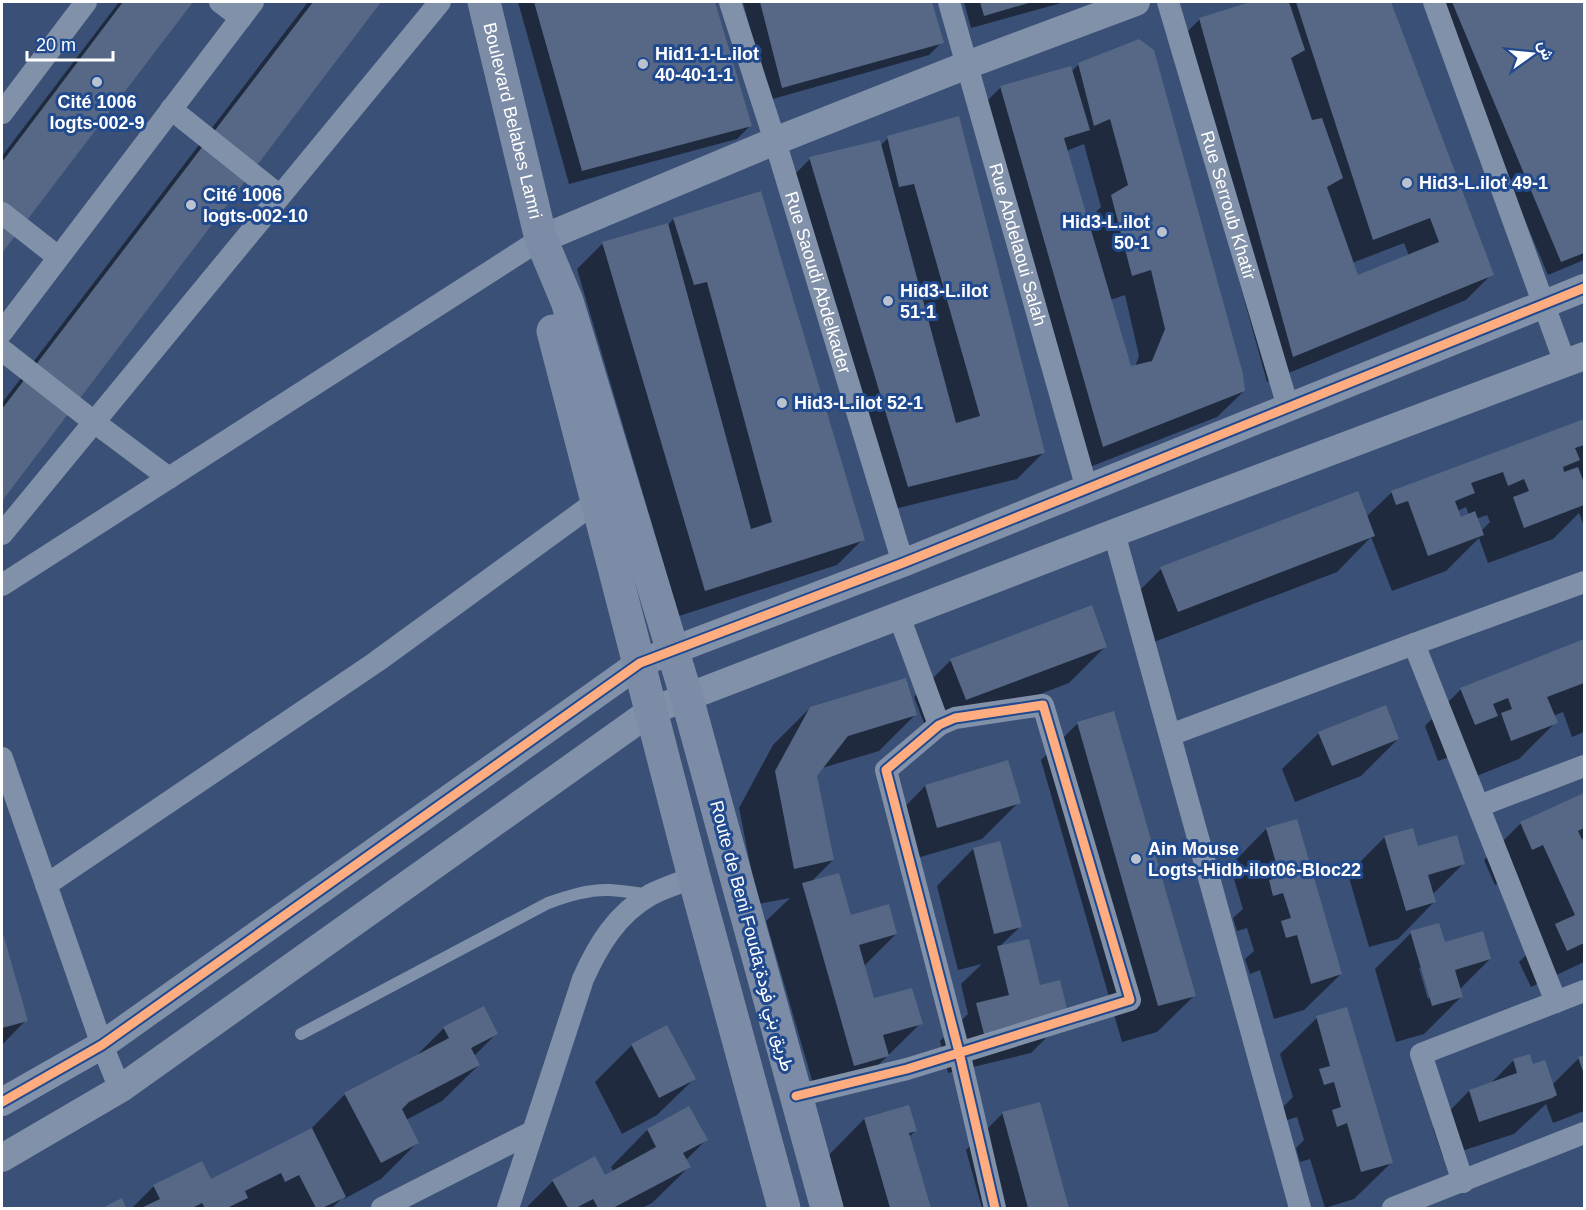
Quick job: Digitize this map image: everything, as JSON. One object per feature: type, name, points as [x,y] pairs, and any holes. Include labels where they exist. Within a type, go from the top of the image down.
[{"type":"main road","name":"Boulevard Belabes Lamri","points":[[484,2],[541,239]]},
{"type":"main road","points":[[541,239],[543,286],[548,309],[694,877],[784,1209]]},
{"type":"main road","name":"Route de Beni Fouda;طريق بني فودة","points":[[541,239],[567,301],[687,698],[827,1209]]},
{"type":"street","points":[[2,113],[86,2]]},
{"type":"street","points":[[2,332],[247,10],[220,2]]},
{"type":"street","points":[[2,534],[440,2]]},
{"type":"street","name":"Rue Saoudi Abdelkader","points":[[730,2],[776,141],[903,563]]},
{"type":"street","name":"Rue Abdelaoui Salah","points":[[949,2],[1087,489]]},
{"type":"street","points":[[2,585],[541,239],[776,141],[967,65],[1136,2]]},
{"type":"street","name":"Rue Serroub Khatir","points":[[1168,2],[1288,407]]},
{"type":"street","points":[[2,1158],[120,1089],[651,711],[1114,533],[1575,360],[1544,305],[1434,2]]},
{"type":"street","points":[[171,109],[280,196]]},
{"type":"street","points":[[2,213],[58,257]]},
{"type":"street","points":[[2,1102],[102,1045],[640,663],[903,563],[1584,288]]},
{"type":"street","points":[[2,350],[169,478]]},
{"type":"street","points":[[46,885],[376,662],[597,501]]},
{"type":"street","points":[[1114,533],[1300,1209]]},
{"type":"street","points":[[1170,735],[1584,582]]},
{"type":"street","points":[[899,616],[939,725]]},
{"type":"street","points":[[1414,644],[1556,1002]]},
{"type":"street","points":[[796,1096],[907,1070],[959,1052],[1130,1000],[1043,705],[955,718],[939,725],[886,770],[959,1052],[995,1209]]},
{"type":"street","points":[[2,758],[102,1045],[120,1089]]},
{"type":"street","points":[[1479,806],[1584,766]]},
{"type":"street","points":[[508,1209],[583,979],[592,958],[617,922],[633,907],[651,895],[694,877]]},
{"type":"street","points":[[1463,1182],[1421,1054],[1584,991]]},
{"type":"street","points":[[382,1209],[532,1132]]},
{"type":"street","points":[[1393,1209],[1584,1133]]},
{"type":"lane","points":[[302,1034],[548,903],[568,896],[609,890],[651,895]]},
{"type":"building","name":"Cité 1006 logts-002-9","points":[[123,2],[193,2],[2,253],[2,162]]},
{"type":"building","name":"Cité 1006 logts-002-10","points":[[313,2],[381,2],[2,501],[2,409]]},
{"type":"building","name":"Hid1-1-L.ilot 40-40-1-1","points":[[534,2],[715,2],[752,126],[582,171]]},
{"type":"building","points":[[760,2],[932,2],[944,43],[782,88]]},
{"type":"building","points":[[980,2],[1032,2],[984,16]]},
{"type":"building","name":"Hid3-L.ilot 49-1","points":[[1250,2],[1289,2],[1305,50],[1291,58],[1312,120],[1322,118],[1343,178],[1327,187],[1358,275],[1439,242],[1430,218],[1373,240],[1296,2],[1391,2],[1494,275],[1293,357],[1199,18]]},
{"type":"building","points":[[1452,2],[1584,2],[1584,253],[1561,262]]},
{"type":"building","name":"Hid3-L.ilot 50-1","points":[[1139,39],[1154,50],[1243,374],[1245,391],[1103,447],[1000,86],[1071,66],[1090,130],[1064,138],[1131,366],[1152,361],[1165,329],[1151,270],[1132,276],[1111,195],[1128,185],[1110,119],[1094,126],[1078,63]]},
{"type":"building","name":"Hid3-L.ilot 51-1","points":[[959,116],[1045,453],[908,487],[809,157],[880,140],[956,423],[980,416],[914,184],[899,187],[887,136]]},
{"type":"building","name":"Hid3-L.ilot 52-1","points":[[761,191],[865,540],[705,591],[602,242],[668,223],[751,529],[772,522],[707,282],[694,285],[673,218]]},
{"type":"building","points":[[1584,419],[1584,445],[1575,448],[1580,460],[1563,467],[1564,472],[1578,467],[1584,483],[1584,505],[1524,528],[1513,497],[1529,491],[1524,479],[1508,486],[1503,472],[1471,483],[1475,493],[1455,501],[1461,517],[1475,511],[1484,535],[1428,556],[1408,501],[1396,505],[1391,491]]},
{"type":"building","points":[[1358,491],[1375,536],[1178,612],[1160,567]]},
{"type":"building","points":[[1092,605],[1107,647],[966,700],[950,659]]},
{"type":"building","points":[[1584,639],[1584,683],[1547,697],[1558,723],[1511,741],[1501,713],[1512,709],[1508,698],[1493,704],[1498,716],[1475,725],[1460,688]]},
{"type":"building","points":[[906,678],[917,715],[848,736],[817,776],[834,860],[794,869],[775,771],[810,707]]},
{"type":"building","points":[[1386,705],[1399,739],[1332,766],[1318,732]]},
{"type":"building","name":"Ain Mouse Logts-Hidb-ilot06-Bloc22","points":[[1114,711],[1196,996],[1158,1006],[1077,722]]},
{"type":"building","points":[[1008,760],[1021,803],[937,828],[925,785]]},
{"type":"building","points":[[1584,793],[1584,828],[1578,831],[1584,844],[1584,943],[1567,951],[1555,924],[1575,915],[1543,845],[1532,850],[1520,822]]},
{"type":"building","points":[[1297,819],[1342,974],[1311,984],[1297,935],[1286,938],[1281,921],[1291,918],[1283,893],[1273,896],[1269,880],[1280,877],[1266,828]]},
{"type":"building","points":[[1413,828],[1418,846],[1457,835],[1465,864],[1428,875],[1436,902],[1406,911],[1384,836]]},
{"type":"building","points":[[1000,841],[1022,927],[994,934],[973,848]]},
{"type":"building","points":[[839,873],[851,915],[889,904],[897,934],[859,945],[874,998],[912,988],[923,1024],[883,1035],[889,1056],[854,1066],[802,883]]},
{"type":"building","points":[[1439,923],[1445,942],[1483,931],[1491,959],[1455,970],[1463,997],[1432,1006],[1410,931]]},
{"type":"building","points":[[2,930],[28,1021],[2,1028]]},
{"type":"building","points":[[1029,939],[1040,985],[1060,980],[1069,1017],[985,1038],[976,1003],[1009,995],[997,946]]},
{"type":"building","points":[[484,1006],[498,1034],[471,1048],[480,1065],[409,1102],[402,1109],[419,1143],[381,1163],[344,1093],[449,1038],[443,1027]]},
{"type":"building","points":[[1347,1007],[1393,1163],[1361,1172],[1347,1123],[1337,1127],[1332,1110],[1341,1107],[1334,1082],[1324,1085],[1319,1069],[1330,1066],[1316,1016]]},
{"type":"building","points":[[667,1025],[696,1079],[659,1098],[631,1044]]},
{"type":"building","points":[[1530,1054],[1533,1064],[1545,1060],[1557,1095],[1479,1122],[1469,1090],[1517,1073],[1513,1059]]},
{"type":"building","points":[[1584,1055],[1584,1074],[1578,1057]]},
{"type":"building","points":[[1040,1102],[1069,1208],[1028,1208],[1002,1112]]},
{"type":"building","points":[[909,1105],[917,1131],[909,1133],[931,1208],[890,1208],[864,1118]]},
{"type":"building","points":[[689,1106],[708,1140],[683,1153],[691,1167],[613,1208],[598,1208],[593,1199],[576,1208],[568,1208],[552,1180],[595,1156],[605,1175],[656,1147],[647,1129]]},
{"type":"building","points":[[312,1128],[346,1197],[322,1208],[316,1208],[299,1175],[285,1182],[281,1173],[245,1191],[248,1198],[227,1208],[205,1208],[202,1203],[192,1208],[141,1208],[160,1199],[153,1185],[202,1161],[211,1179]]},
{"type":"building","points":[[122,1198],[126,1208],[102,1208]]},
{"type":"cycle path","points":[[2,1102],[102,1045],[640,663],[903,563],[1584,288]]},
{"type":"cycle path","points":[[796,1096],[907,1069],[1130,1000],[1043,705],[955,718],[939,725],[886,770],[959,1052],[995,1208]]},
{"type":"place","name":"Hid1-1-L.ilot 40-40-1-1","points":[[643,64]]},
{"type":"place","name":"Cité 1006 logts-002-9","points":[[97,82]]},
{"type":"place","name":"Hid3-L.ilot 49-1","points":[[1407,183]]},
{"type":"place","name":"Cité 1006 logts-002-10","points":[[191,205]]},
{"type":"place","name":"Hid3-L.ilot 50-1","points":[[1162,232]]},
{"type":"place","name":"Hid3-L.ilot 51-1","points":[[888,301]]},
{"type":"place","name":"Hid3-L.ilot 52-1","points":[[782,403]]},
{"type":"place","name":"Ain Mouse Logts-Hidb-ilot06-Bloc22","points":[[1136,859]]}]
